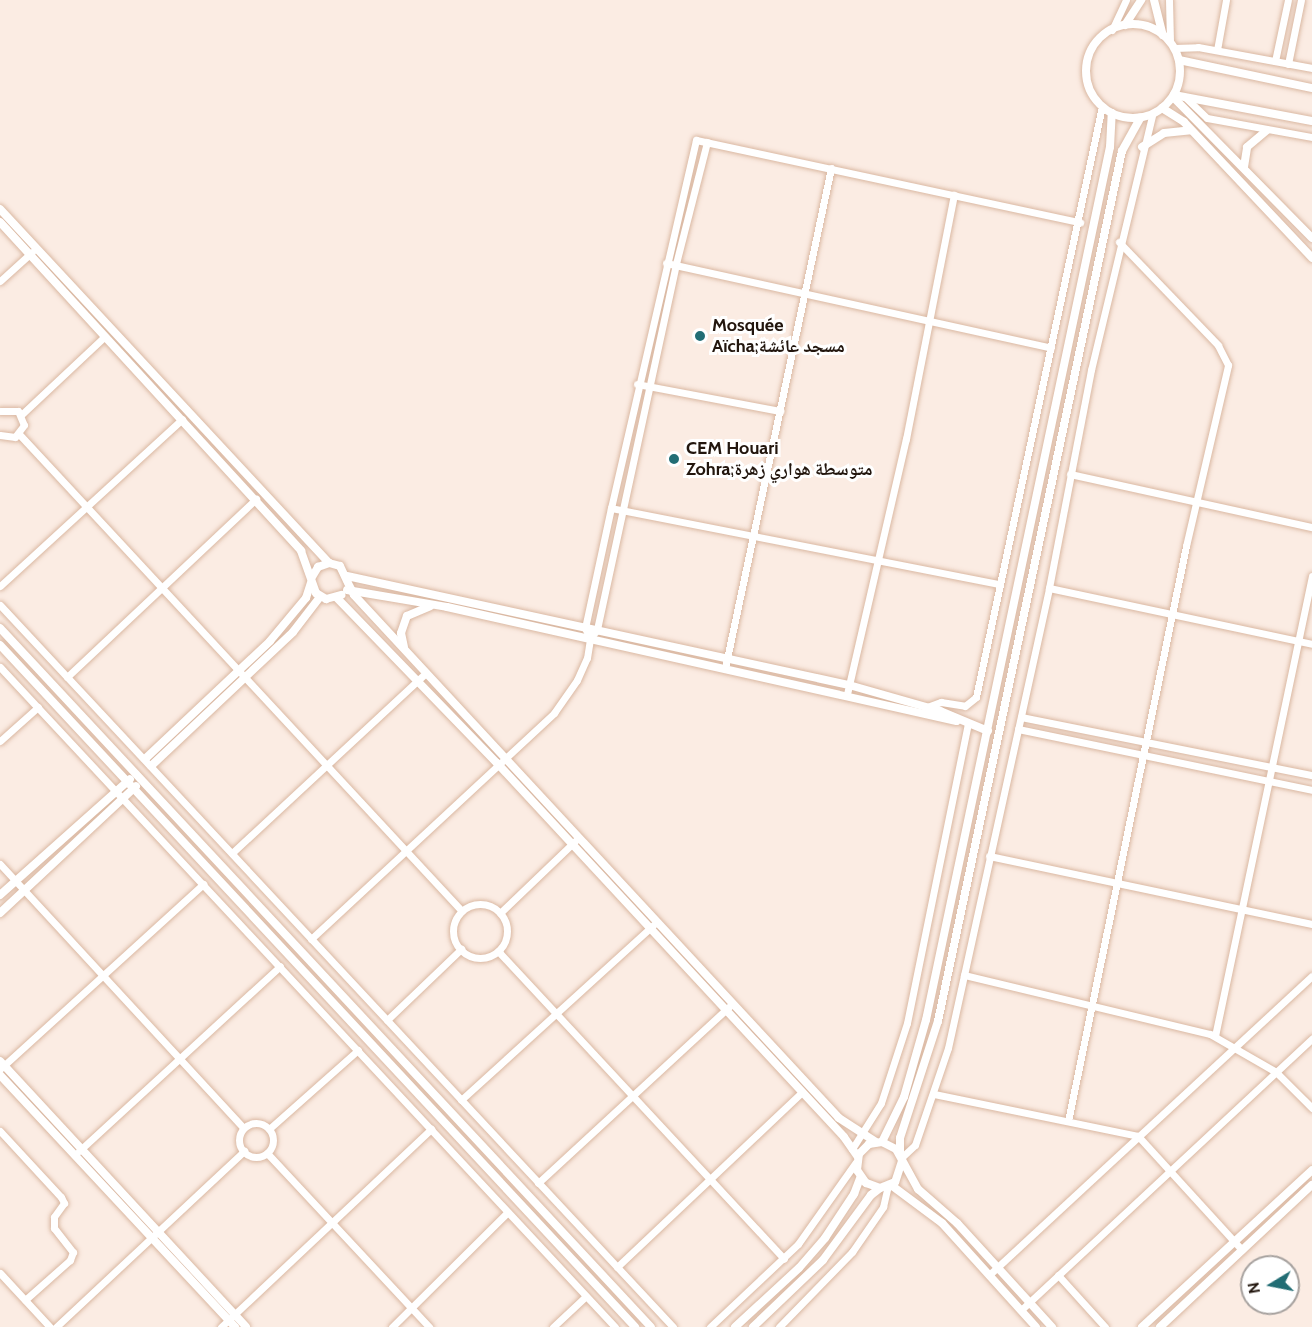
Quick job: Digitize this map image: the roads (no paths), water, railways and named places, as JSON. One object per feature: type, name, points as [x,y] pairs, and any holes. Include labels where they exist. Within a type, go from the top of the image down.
[{"type":"street","points":[[1112,30],[1126,0]]},
{"type":"street","points":[[1125,25],[1141,0]]},
{"type":"street","points":[[1154,0],[1169,42],[1179,60],[1179,83],[1173,96],[1152,115],[1140,118],[1112,113],[1102,106],[1088,84],[1088,59],[1097,42],[1112,30],[1125,25],[1145,26],[1169,42],[1312,68]]},
{"type":"street","points":[[1169,0],[1169,42]]},
{"type":"street","points":[[1217,51],[1226,0]]},
{"type":"street","points":[[1275,61],[1288,0]]},
{"type":"street","points":[[1288,64],[1301,0]]},
{"type":"street","points":[[1179,60],[1312,88]]},
{"type":"street","points":[[1173,96],[1312,121]]},
{"type":"street","points":[[1173,96],[1312,238]]},
{"type":"street","points":[[1185,97],[1206,118],[1312,137]]},
{"type":"street","points":[[927,707],[941,702],[965,706],[976,697],[1080,222],[1102,106]]},
{"type":"street","points":[[1162,108],[1191,130],[1312,258]]},
{"type":"street","points":[[710,1327],[784,1259],[816,1221],[863,1149],[879,1142],[904,1097],[926,1020],[988,731],[1110,147],[1112,113]]},
{"type":"street","points":[[901,1158],[915,1145],[934,1094],[964,975],[988,856],[1049,588],[1070,474],[1119,242],[1152,115]]},
{"type":"street","points":[[753,1327],[823,1260],[886,1186],[900,1175],[900,1138],[938,1021],[1122,151],[1140,118]]},
{"type":"street","points":[[1142,147],[1164,133],[1191,130]]},
{"type":"street","points":[[1244,167],[1247,147],[1268,130]]},
{"type":"street","points":[[590,638],[585,628],[637,384],[696,140],[1080,222]]},
{"type":"street","points":[[311,939],[568,697],[587,658],[590,638],[597,630],[625,511],[676,264],[707,142]]},
{"type":"street","points":[[726,663],[831,168]]},
{"type":"street","points":[[848,690],[929,322],[954,195]]},
{"type":"street","points":[[0,209],[105,336],[256,500],[307,559],[312,580],[321,597]]},
{"type":"street","points":[[0,222],[33,251],[329,563],[340,566],[348,585],[501,760],[575,840],[650,928],[852,1149],[857,1160],[860,1178],[854,1194],[825,1238],[799,1268],[735,1327]]},
{"type":"street","points":[[1068,1121],[1227,358],[1119,242]]},
{"type":"street","points":[[0,280],[33,251]]},
{"type":"street","points":[[666,263],[804,296],[1051,348]]},
{"type":"street","points":[[21,415],[105,336]]},
{"type":"street","points":[[637,384],[780,411]]},
{"type":"street","points":[[0,411],[13,409],[21,415],[24,425],[19,434],[11,438],[0,435]]},
{"type":"street","points":[[0,586],[85,505],[182,419]]},
{"type":"street","points":[[19,434],[462,912]]},
{"type":"street","points":[[1070,474],[1312,527]]},
{"type":"street","points":[[67,677],[256,500]]},
{"type":"street","points":[[611,508],[1000,584]]},
{"type":"street","points":[[243,674],[296,612],[318,567],[329,563]]},
{"type":"street","points":[[1215,1036],[1312,576]]},
{"type":"street","points":[[348,585],[597,630],[726,663],[927,707],[988,731]]},
{"type":"street","points":[[337,598],[348,585]]},
{"type":"street","points":[[348,585],[590,638],[726,663]]},
{"type":"street","points":[[1049,588],[1312,644]]},
{"type":"street","points":[[321,597],[337,598],[501,760]]},
{"type":"street","points":[[148,763],[243,674],[293,632],[321,597]]},
{"type":"street","points":[[0,605],[673,1327]]},
{"type":"street","points":[[407,652],[401,633],[407,616],[422,607],[447,607]]},
{"type":"street","points":[[0,628],[651,1327]]},
{"type":"street","points":[[0,645],[634,1327]]},
{"type":"street","points":[[0,667],[615,1327]]},
{"type":"street","points":[[232,853],[328,766],[426,672]]},
{"type":"street","points":[[848,690],[968,724]]},
{"type":"street","points":[[0,741],[38,707]]},
{"type":"street","points":[[1021,717],[1312,775]]},
{"type":"street","points":[[852,1149],[862,1136],[896,1066],[907,1023],[968,724]]},
{"type":"street","points":[[1018,729],[1312,790]]},
{"type":"street","points":[[0,894],[126,780],[140,778]]},
{"type":"street","points":[[0,913],[135,789],[140,778]]},
{"type":"street","points":[[500,913],[575,840]]},
{"type":"street","points":[[575,840],[657,921],[839,1118],[862,1136],[879,1142],[901,1158],[918,1189],[997,1267],[1052,1327]]},
{"type":"street","points":[[988,856],[1312,924]]},
{"type":"street","points":[[0,864],[244,1128]]},
{"type":"street","points":[[203,884],[1,1065],[233,1320],[246,1327]]},
{"type":"street","points":[[477,904],[500,913],[507,928],[498,951],[481,958],[461,950],[454,928],[462,912],[477,904]]},
{"type":"street","points":[[461,1100],[657,921]]},
{"type":"street","points":[[387,1020],[461,950]]},
{"type":"street","points":[[498,951],[784,1259]]},
{"type":"street","points":[[78,1152],[280,966]]},
{"type":"street","points":[[964,975],[1215,1036],[1236,1046],[1276,1072],[1312,1108]]},
{"type":"street","points":[[988,1275],[1312,975]]},
{"type":"street","points":[[538,1183],[733,1003]]},
{"type":"street","points":[[1021,1310],[1312,1039]]},
{"type":"street","points":[[268,1129],[358,1050]]},
{"type":"street","points":[[0,1075],[78,1152]]},
{"type":"street","points":[[616,1267],[802,1092]]},
{"type":"street","points":[[934,1094],[1138,1136],[1242,1250]]},
{"type":"street","points":[[254,1123],[268,1129],[273,1138],[267,1153],[256,1157],[244,1151],[239,1138],[244,1128],[254,1123]]},
{"type":"street","points":[[221,1327],[233,1320],[431,1129]]},
{"type":"street","points":[[0,1131],[61,1197],[64,1203],[54,1217],[54,1228],[73,1252],[70,1260],[25,1300]]},
{"type":"street","points":[[56,1327],[244,1151]]},
{"type":"street","points":[[267,1153],[429,1327]]},
{"type":"street","points":[[1142,1327],[1312,1170]]},
{"type":"street","points":[[860,1178],[886,1186],[942,1223],[1036,1327]]},
{"type":"street","points":[[1160,1327],[1312,1185]]},
{"type":"street","points":[[778,1327],[852,1252],[883,1207],[886,1186]]},
{"type":"street","points":[[392,1327],[508,1212]]},
{"type":"street","points":[[0,1273],[50,1327]]},
{"type":"street","points":[[1058,1275],[1105,1327]]},
{"type":"street","points":[[554,1327],[586,1296]]},
{"type":"place","name":"Mosquée Aïcha;مسجد عائشة","points":[[700,336]]},
{"type":"place","name":"CEM Houari Zohra;متوسطة هواري زهرة","points":[[674,459]]}]
